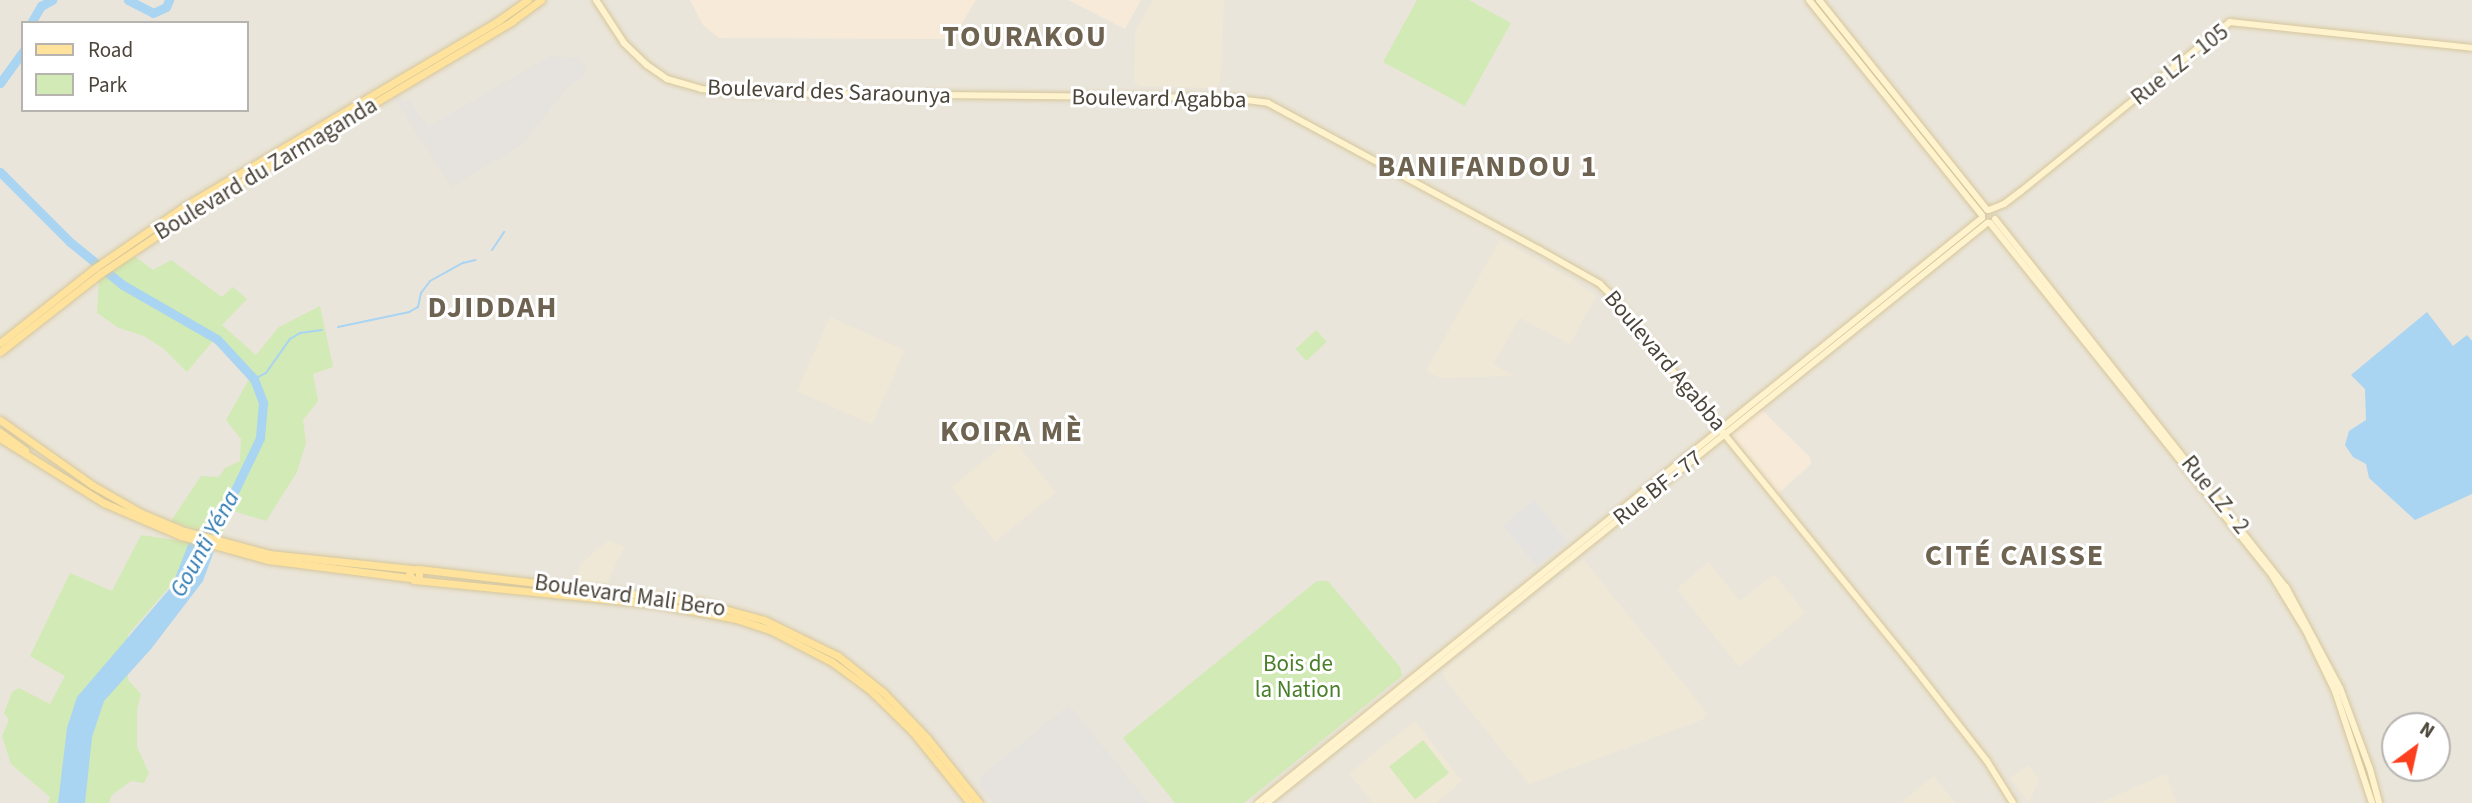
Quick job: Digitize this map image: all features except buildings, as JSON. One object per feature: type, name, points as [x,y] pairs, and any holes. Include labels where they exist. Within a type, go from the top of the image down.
[{"type":"main road","name":"Boulevard du Zarmaganda","points":[[0,343],[108,264],[222,188],[528,0]]},
{"type":"main road","name":"Boulevard du Zarmaganda","points":[[222,188],[512,21],[541,0]]},
{"type":"main road","name":"Boulevard des Saraounya","points":[[596,0],[624,43],[647,65],[667,79],[701,89],[746,93],[1058,97]]},
{"type":"main road","points":[[1809,0],[1989,217]]},
{"type":"main road","points":[[1819,0],[1989,217]]},
{"type":"main road","name":"Rue LZ - 105","points":[[1989,217],[2230,22],[2472,48]]},
{"type":"main road","name":"Boulevard Agabba","points":[[1058,97],[1229,97],[1268,103],[1600,284],[1966,733],[2013,803]]},
{"type":"main road","name":"Rue BF - 77","points":[[1425,671],[1989,217]]},
{"type":"main road","name":"Rue LZ - 2","points":[[1989,217],[2270,572],[2306,631],[2335,691],[2372,803]]},
{"type":"main road","name":"Rue LZ - 2","points":[[1989,217],[2286,587],[2340,688],[2370,769],[2379,803]]},
{"type":"main road","name":"Boulevard du Zarmaganda","points":[[0,352],[98,271]]},
{"type":"main road","points":[[0,421],[59,476]]},
{"type":"main road","name":"Boulevard Mali Bero","points":[[0,421],[65,469],[141,513],[197,539]]},
{"type":"main road","points":[[0,432],[65,469]]},
{"type":"main road","name":"Boulevard Mali Bero","points":[[0,438],[119,510],[197,539],[289,564],[414,578],[699,602],[764,620],[838,656],[883,692],[927,738],[979,803]]},
{"type":"main road","name":"Boulevard Mali Bero","points":[[207,542],[278,555],[414,569],[536,587]]},
{"type":"main road","points":[[414,569],[414,578]]},
{"type":"main road","name":"Boulevard Mali Bero","points":[[549,588],[703,611],[750,622],[785,636],[832,662],[870,690],[913,732],[970,803]]},
{"type":"main road","points":[[1258,803],[1425,671]]},
{"type":"main road","points":[[1267,803],[1425,671]]},
{"type":"shaded area","points":[[0,0],[2472,0],[2472,803],[0,803]]},
{"type":"shaded area","points":[[690,0],[976,0],[953,39],[719,38],[703,25]]},
{"type":"shaded area","points":[[1068,0],[1141,0],[1125,29]]},
{"type":"shaded area","points":[[1153,0],[1224,0],[1220,83],[1214,88],[1139,86],[1134,81],[1135,32]]},
{"type":"shaded area","points":[[550,56],[578,58],[586,69],[583,76],[566,89],[524,143],[452,187],[393,97],[397,94],[404,101],[410,101],[428,127]]},
{"type":"shaded area","points":[[1500,240],[1570,278],[1596,296],[1570,344],[1520,318],[1493,364],[1513,376],[1440,378],[1426,371]]},
{"type":"shaded area","points":[[830,317],[905,350],[872,424],[797,391]]},
{"type":"shaded area","points":[[1762,410],[1810,457],[1811,464],[1778,494],[1730,433]]},
{"type":"shaded area","points":[[1012,438],[1056,492],[995,541],[951,487]]},
{"type":"shaded area","points":[[1534,500],[1567,541],[1536,566],[1503,525]]},
{"type":"shaded area","points":[[608,540],[624,547],[607,583],[575,580],[580,565]]},
{"type":"shaded area","points":[[1583,559],[1707,713],[1704,719],[1529,784],[1444,678],[1443,670]]},
{"type":"shaded area","points":[[1708,562],[1740,601],[1774,574],[1805,613],[1739,667],[1677,589]]},
{"type":"shaded area","points":[[1069,705],[1149,803],[994,803],[980,787],[981,776]]},
{"type":"shaded area","points":[[1415,721],[1462,781],[1436,803],[1373,803],[1349,773]]},
{"type":"shaded area","points":[[2028,765],[2039,779],[2029,803],[2010,778]]},
{"type":"shaded area","points":[[2166,774],[2177,803],[2099,803]]},
{"type":"shaded area","points":[[1934,776],[1955,803],[1901,803]]},
{"type":"green space","points":[[1417,0],[1469,0],[1511,23],[1465,106],[1383,62]]},
{"type":"green space","points":[[133,255],[153,270],[171,260],[222,297],[233,287],[247,299],[222,325],[256,355],[279,327],[320,306],[333,367],[313,374],[318,401],[303,420],[306,443],[297,472],[266,521],[233,511],[219,538],[171,521],[201,476],[219,477],[225,468],[240,461],[241,439],[226,420],[248,381],[246,372],[213,341],[187,372],[164,349],[144,336],[119,328],[97,313],[99,280]]},
{"type":"green space","points":[[1316,330],[1327,342],[1306,361],[1296,349]]},
{"type":"green space","points":[[141,535],[189,542],[176,579],[128,635],[128,680],[141,694],[137,710],[137,747],[149,773],[144,783],[131,781],[112,795],[109,803],[48,803],[50,797],[11,764],[2,736],[9,720],[4,713],[12,692],[19,688],[50,704],[65,676],[30,656],[70,573],[112,591]]},
{"type":"green space","name":"Bois de la Nation","points":[[1317,581],[1328,581],[1400,667],[1402,676],[1244,803],[1175,803],[1123,738]]},
{"type":"green space","points":[[1423,740],[1449,773],[1415,800],[1389,766]]},
{"type":"water","points":[[2427,312],[2453,346],[2467,335],[2472,341],[2472,494],[2415,520],[2369,478],[2366,464],[2353,457],[2345,445],[2349,431],[2366,420],[2365,389],[2351,375]]},
{"type":"water","points":[[189,542],[214,551],[203,581],[151,649],[104,701],[92,737],[85,803],[58,803],[67,728],[77,697],[172,586]]},
{"type":"waterway","name":"Gounti Yéna","points":[[32,21],[41,6],[52,0]]},
{"type":"waterway","name":"Gounti Yéna","points":[[128,0],[153,13],[166,7],[169,0]]},
{"type":"waterway","name":"Gounti Yéna","points":[[0,83],[21,54]]},
{"type":"waterway","name":"Gounti Yéna","points":[[0,172],[70,242],[123,285],[217,339],[254,379],[263,403],[260,438],[223,515],[205,533],[202,543]]},
{"type":"waterway","points":[[492,250],[504,232]]},
{"type":"waterway","points":[[338,327],[409,312],[418,307],[421,293],[430,281],[463,263],[476,260]]},
{"type":"waterway","points":[[254,379],[266,373],[290,339],[300,333],[322,330]]},
{"type":"district","name":"TOURAKOU","points":[[1025,37]]},
{"type":"district","name":"BANIFANDOU 1","points":[[1488,167]]},
{"type":"district","name":"DJIDDAH","points":[[493,308]]},
{"type":"district","name":"KOIRA MÈ","points":[[1012,432]]},
{"type":"district","name":"CITÉ CAISSE","points":[[2015,556]]}]
